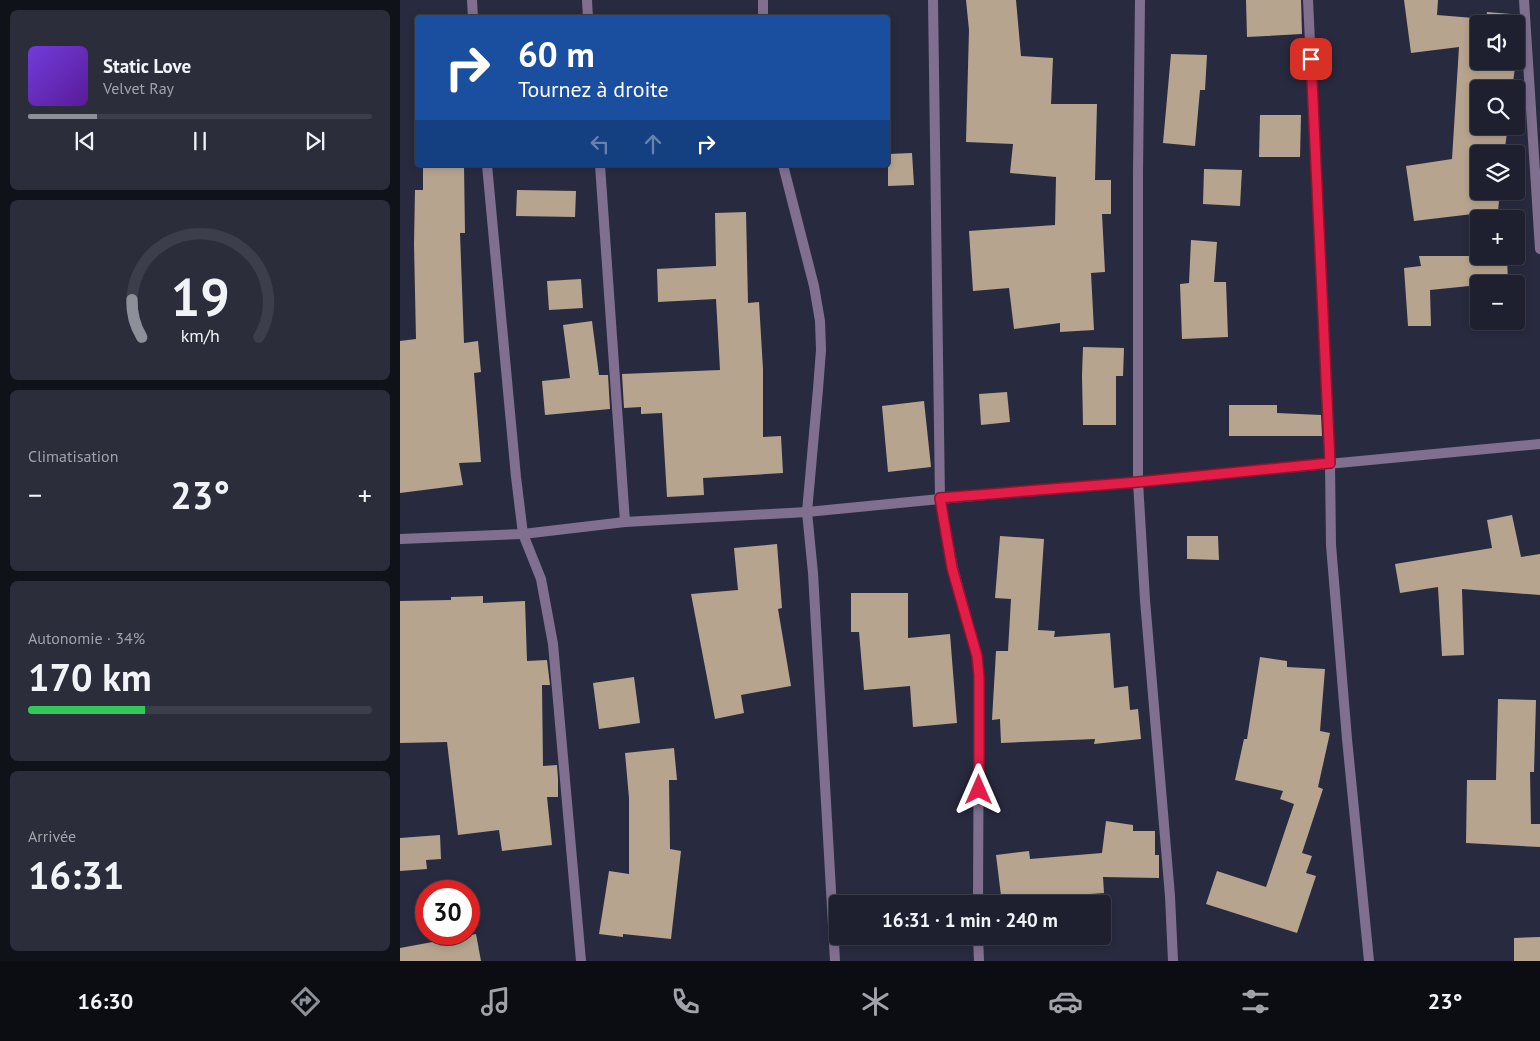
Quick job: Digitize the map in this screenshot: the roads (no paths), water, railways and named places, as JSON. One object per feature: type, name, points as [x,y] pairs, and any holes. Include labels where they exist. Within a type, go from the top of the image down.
[{"type":"street","points":[[472,0],[473,15]]},
{"type":"street","points":[[587,0],[588,15]]},
{"type":"street","points":[[763,0],[763,15]]},
{"type":"street","points":[[933,0],[940,498],[952,568],[977,656],[979,676],[978,895]]},
{"type":"street","points":[[1140,0],[1138,482],[1145,600],[1170,896],[1173,961]]},
{"type":"street","points":[[1308,0],[1330,463],[1332,554],[1348,749],[1369,961]]},
{"type":"street","points":[[1524,0],[1540,250]]},
{"type":"street","points":[[487,167],[523,534],[541,579],[553,644],[581,961]]},
{"type":"street","points":[[600,167],[625,522]]},
{"type":"street","points":[[784,167],[814,286],[820,321],[821,350],[807,512],[813,573],[835,961]]},
{"type":"street","points":[[400,539],[523,534],[625,522],[807,512],[940,498],[1138,482],[1540,444]]},
{"type":"street","points":[[978,945],[979,961]]}]
